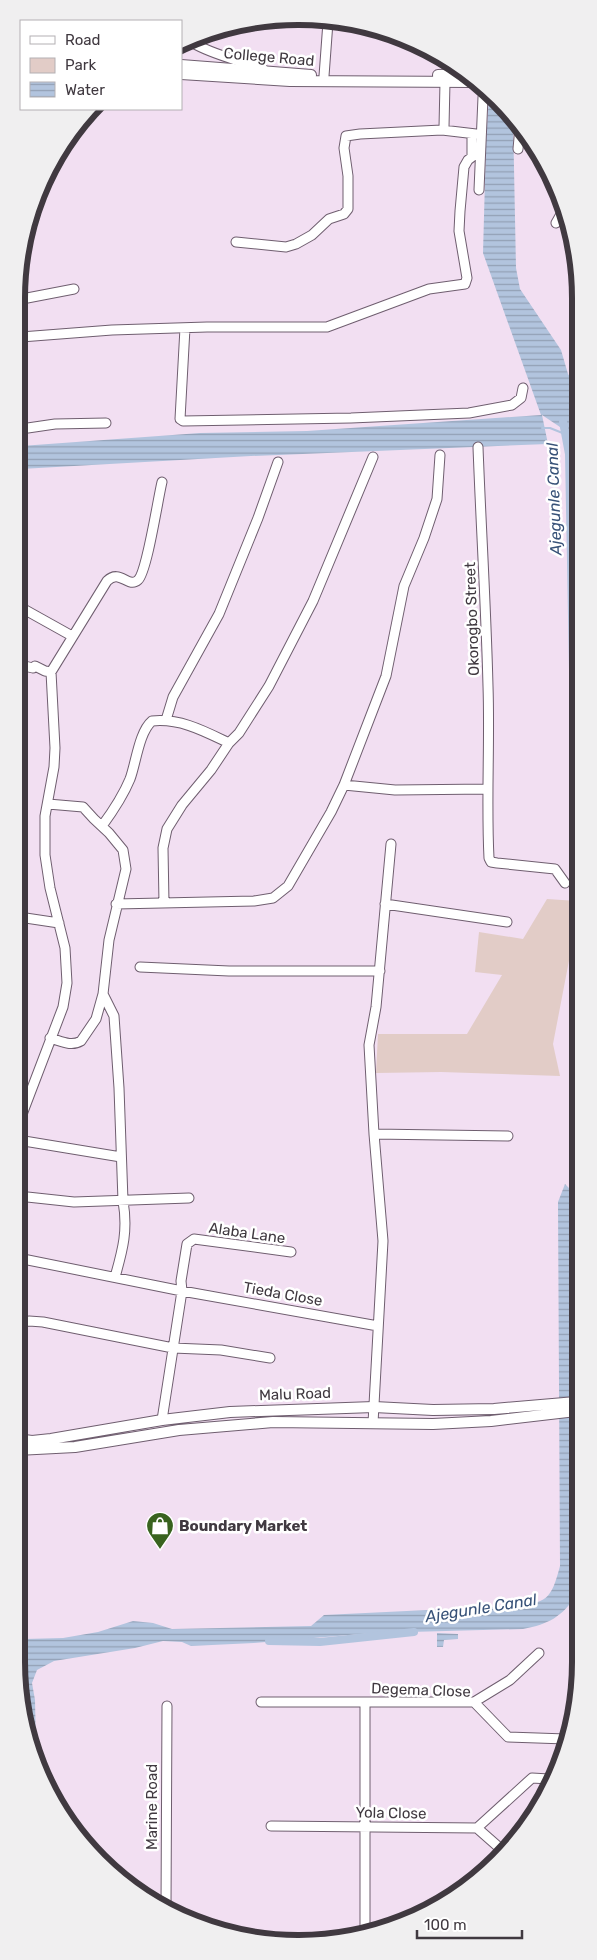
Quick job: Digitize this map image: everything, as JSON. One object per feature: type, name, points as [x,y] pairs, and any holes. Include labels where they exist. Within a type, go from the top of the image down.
[{"type":"main road","name":"College Road","points":[[182,65],[265,70],[321,79]]},
{"type":"main road","name":"College Road","points":[[182,74],[321,79]]},
{"type":"main road","points":[[321,79],[461,79]]},
{"type":"main road","points":[[321,79],[445,82],[462,80]]},
{"type":"main road","name":"Malu Road","points":[[25,1440],[51,1439],[180,1417],[254,1410],[374,1407],[433,1410],[494,1409],[572,1402]]},
{"type":"main road","name":"Malu Road","points":[[25,1450],[75,1447],[180,1430],[273,1422],[433,1424],[491,1421],[572,1412]]},
{"type":"main road","points":[[180,1417],[180,1430]]},
{"type":"street","points":[[321,79],[327,27]]},
{"type":"street","points":[[196,45],[206,51],[246,62],[265,70]]},
{"type":"street","points":[[442,130],[444,128],[445,82]]},
{"type":"street","points":[[25,337],[112,330],[327,327],[429,289],[465,284],[467,278],[459,231],[464,167],[472,157],[483,97]]},
{"type":"street","points":[[236,242],[286,247],[312,235],[329,219],[344,214],[348,208],[348,176],[344,148],[346,136],[442,130],[476,134]]},
{"type":"street","points":[[476,134],[479,190]]},
{"type":"street","points":[[518,149],[519,138]]},
{"type":"street","points":[[556,223],[559,217]]},
{"type":"street","points":[[25,298],[74,289]]},
{"type":"street","points":[[185,328],[179,413],[180,419],[183,421],[351,418],[469,412],[512,405],[521,398],[523,388]]},
{"type":"street","points":[[25,429],[55,424],[106,423]]},
{"type":"street","name":"Okorogbo Street","points":[[478,447],[488,676],[488,858],[492,862],[552,868],[558,871],[565,883]]},
{"type":"street","points":[[116,904],[254,901],[273,898],[288,886],[331,812],[344,785],[386,676],[404,586],[424,538],[437,499],[440,455]]},
{"type":"street","points":[[164,903],[163,848],[167,829],[182,805],[229,743],[239,733],[269,686],[313,601],[374,457]]},
{"type":"street","points":[[166,720],[173,697],[219,614],[258,518],[278,462]]},
{"type":"street","points":[[25,1106],[63,1007],[67,984],[66,948],[50,888],[45,855],[44,823],[54,767],[55,748],[51,672],[111,577],[116,576],[130,582],[136,582],[140,578],[148,553],[162,482]]},
{"type":"street","points":[[25,610],[72,636]]},
{"type":"street","points":[[25,666],[32,668],[35,666],[51,672]]},
{"type":"street","points":[[102,826],[121,798],[130,778],[147,725],[152,721],[166,720],[193,726],[229,743]]},
{"type":"street","points":[[344,785],[395,790],[488,790]]},
{"type":"street","points":[[48,804],[83,807],[122,850],[126,869],[116,904],[109,940],[103,994],[96,1019],[81,1041],[73,1044],[50,1038]]},
{"type":"street","points":[[373,1423],[383,1241],[369,1046],[380,971],[391,844]]},
{"type":"street","points":[[386,904],[507,922]]},
{"type":"street","points":[[25,918],[59,923]]},
{"type":"street","points":[[140,967],[228,971],[380,971]]},
{"type":"street","points":[[103,994],[114,1016],[119,1088],[122,1200],[126,1217],[126,1232],[115,1277]]},
{"type":"street","points":[[374,1134],[508,1136]]},
{"type":"street","points":[[25,1141],[121,1157]]},
{"type":"street","points":[[25,1197],[74,1202],[188,1198]]},
{"type":"street","name":"Alaba Lane","points":[[162,1420],[182,1291],[181,1281],[187,1244],[194,1239],[292,1252]]},
{"type":"street","name":"Tieda Close","points":[[25,1259],[182,1291],[378,1326]]},
{"type":"street","points":[[25,1322],[42,1322],[173,1348],[221,1350],[270,1358]]},
{"type":"street","points":[[474,1702],[510,1680],[540,1653]]},
{"type":"street","name":"Degema Close","points":[[262,1702],[474,1702],[508,1737],[561,1739]]},
{"type":"street","points":[[365,1702],[365,1927]]},
{"type":"street","name":"Marine Road","points":[[166,1900],[167,1706]]},
{"type":"street","points":[[499,1847],[477,1828],[532,1778],[545,1779]]},
{"type":"street","name":"Yola Close","points":[[271,1826],[477,1828]]},
{"type":"green space","points":[[547,899],[572,901],[572,945],[553,1044],[560,1076],[441,1072],[376,1073],[378,1034],[467,1034],[502,975],[475,972],[479,932],[523,939]]},
{"type":"water","points":[[489,102],[513,130],[516,268],[520,289],[561,350],[568,374],[572,380],[572,435],[542,415],[548,444],[251,456],[25,469],[25,446],[200,433],[307,431],[541,415],[483,253]]},
{"type":"water","points":[[565,1184],[571,1190],[572,1196],[571,1603],[548,1622],[523,1629],[373,1633],[191,1646],[182,1642],[163,1641],[135,1648],[54,1661],[37,1670],[32,1683],[35,1700],[36,1737],[27,1697],[25,1639],[63,1638],[98,1632],[133,1621],[153,1623],[172,1629],[311,1626],[324,1615],[512,1606],[533,1603],[546,1598],[554,1586],[560,1566],[558,1202]]},
{"type":"water","points":[[437,1633],[458,1634],[458,1639],[444,1640],[443,1647],[437,1647]]},
{"type":"waterway","name":"Ajegunle Canal","points":[[563,422],[569,454],[572,616]]},
{"type":"waterway","points":[[542,428],[550,428],[565,434]]},
{"type":"waterway","name":"Ajegunle Canal","points":[[269,1641],[320,1642],[414,1632]]},
{"type":"place","name":"Boundary Market","points":[[160,1550]]}]
